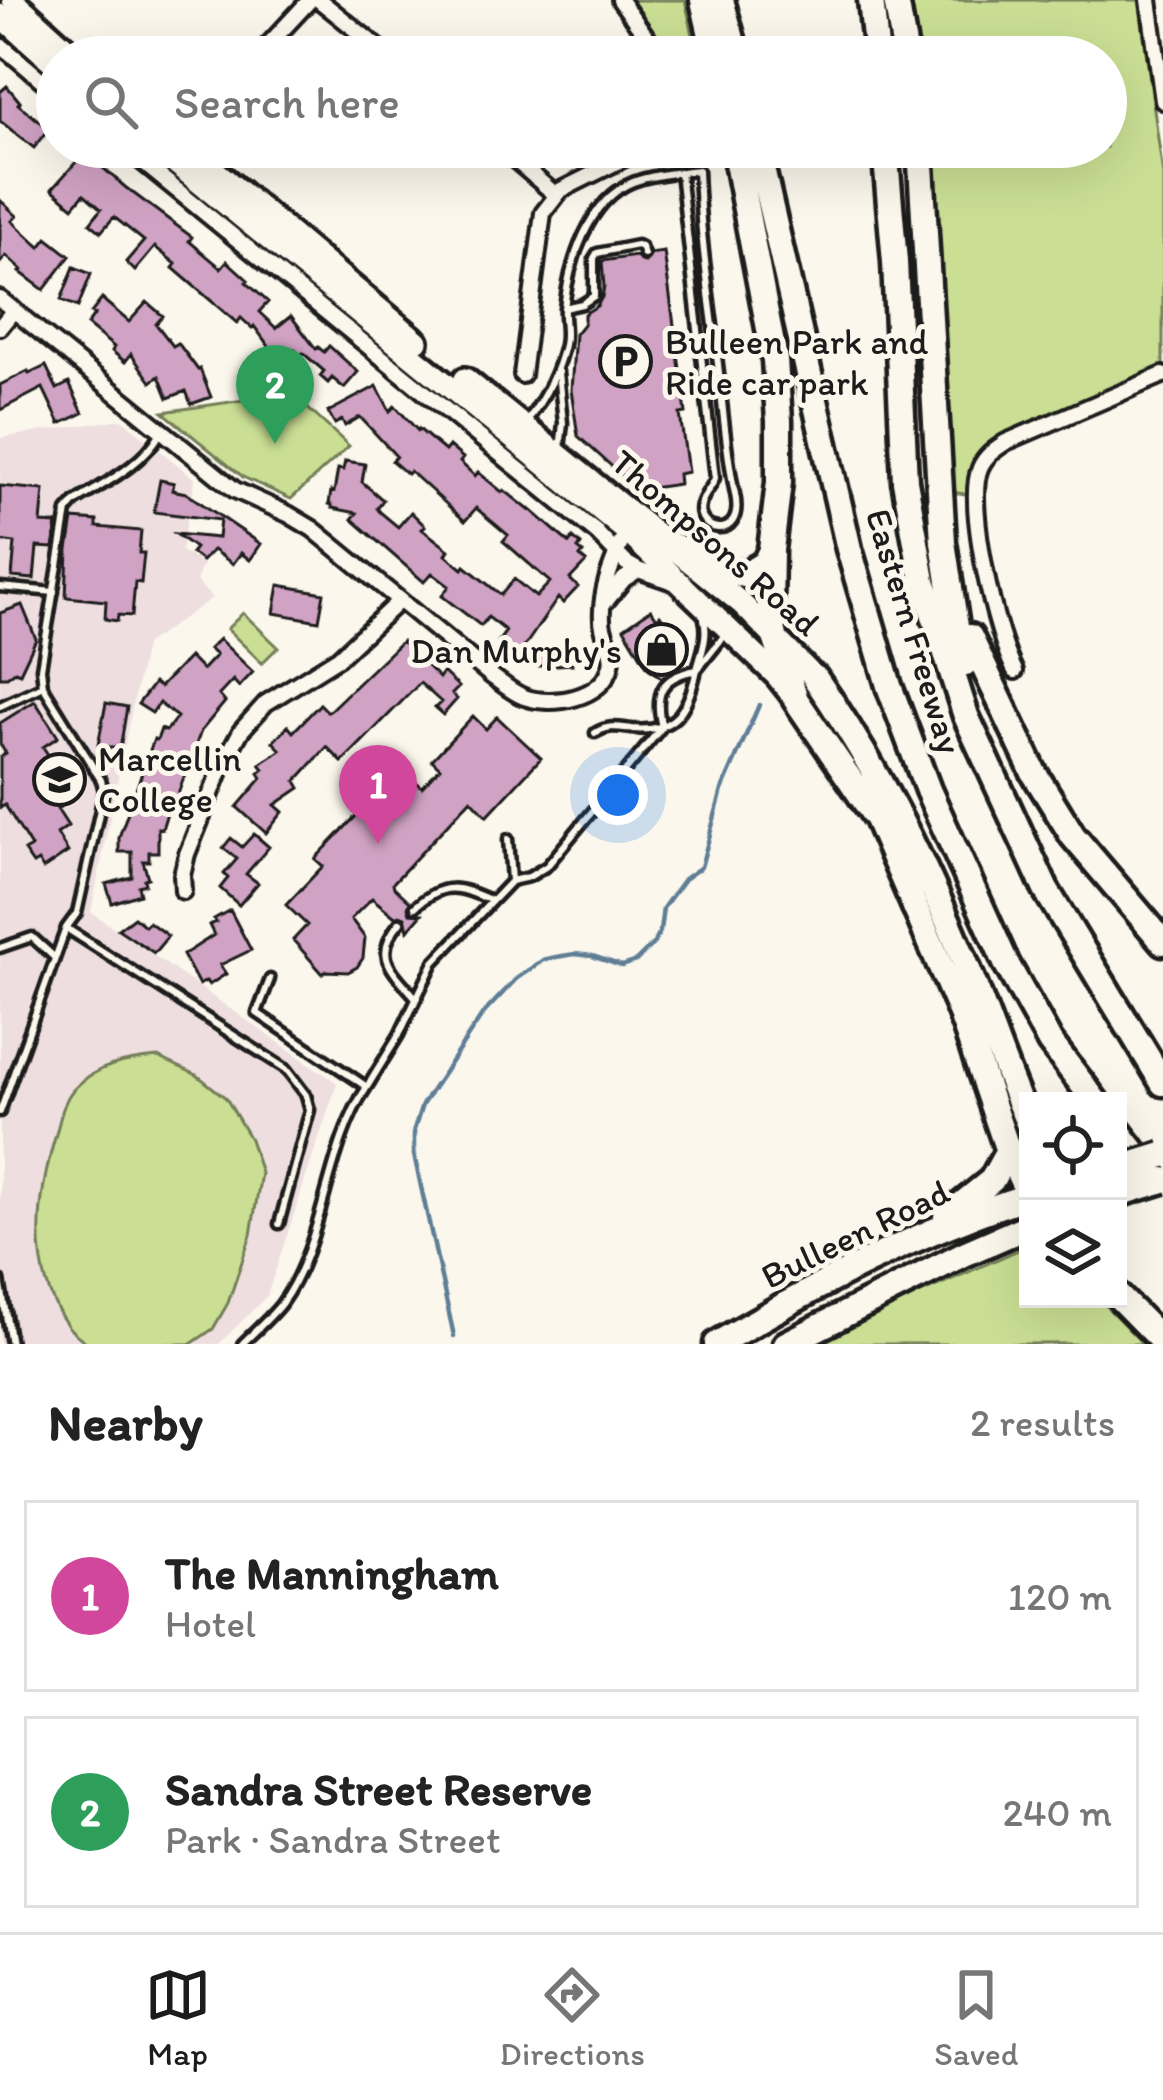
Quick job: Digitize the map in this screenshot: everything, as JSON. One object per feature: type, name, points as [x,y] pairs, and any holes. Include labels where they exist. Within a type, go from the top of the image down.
[{"type":"highway","points":[[704,0],[712,36]]},
{"type":"highway","points":[[721,0],[731,36]]},
{"type":"highway","points":[[871,0],[875,36]]},
{"type":"highway","points":[[896,0],[902,36]]},
{"type":"highway","points":[[738,168],[775,360],[778,482],[770,611],[796,700]]},
{"type":"highway","name":"Eastern Freeway","points":[[762,168],[844,528],[889,686],[928,790],[1006,963],[1050,1042],[1088,1092]]},
{"type":"highway","name":"Eastern Freeway","points":[[887,168],[905,481],[923,581],[966,716],[1046,890],[1163,1082]]},
{"type":"highway","name":"Eastern Freeway","points":[[921,168],[944,542],[956,627],[976,712],[1046,890]]},
{"type":"highway","points":[[944,542],[947,568],[974,650],[1034,773],[1073,836],[1157,934]]},
{"type":"highway","points":[[668,543],[721,569],[745,575],[765,563],[771,550]]},
{"type":"highway","name":"Thompsons Road","points":[[815,678],[848,725],[903,822],[1019,1100]]},
{"type":"highway","name":"Thompsons Road","points":[[796,700],[877,819],[960,1010],[1019,1175]]},
{"type":"highway","points":[[1127,1143],[1163,1190]]},
{"type":"highway","points":[[920,1236],[992,1180],[1008,1151]]},
{"type":"highway","points":[[1127,1166],[1163,1155]]},
{"type":"highway","points":[[1127,1191],[1163,1180]]},
{"type":"highway","name":"Bulleen Road","points":[[717,1344],[872,1258],[1019,1198]]},
{"type":"highway","name":"Bulleen Road","points":[[786,1344],[1019,1230]]},
{"type":"highway","points":[[1127,1305],[1163,1342]]},
{"type":"main road","points":[[13,0],[8,37],[36,54]]},
{"type":"main road","name":"Thompsons Road","points":[[199,168],[403,329],[626,531],[777,676],[796,700]]},
{"type":"main road","name":"Thompsons Road","points":[[518,432],[559,454],[668,543],[746,608],[815,678]]},
{"type":"main road","points":[[668,543],[729,613],[728,630]]},
{"type":"street","points":[[275,36],[298,0]]},
{"type":"street","points":[[278,32],[315,0],[362,36]]},
{"type":"street","points":[[620,0],[646,36]]},
{"type":"street","points":[[1149,0],[1163,101]]},
{"type":"street","points":[[8,37],[36,69]]},
{"type":"street","name":"Thompsons Road","points":[[150,168],[597,532],[616,554],[638,570],[681,584]]},
{"type":"street","points":[[524,168],[556,195]]},
{"type":"street","points":[[523,375],[541,219],[556,195],[604,168]]},
{"type":"street","points":[[0,299],[236,490],[313,529],[525,698],[568,699],[589,692],[609,671],[612,657],[603,628],[603,591],[626,531]]},
{"type":"street","points":[[0,327],[14,310]]},
{"type":"street","points":[[1015,671],[997,625],[986,575],[975,497],[980,469],[990,453],[1006,442],[1163,375]]},
{"type":"street","points":[[603,606],[613,590],[638,570]]},
{"type":"street","points":[[183,891],[183,867],[223,764],[241,731],[266,703],[338,658],[399,601]]},
{"type":"lane","points":[[518,432],[558,369],[566,338],[564,308],[571,268],[595,217],[612,194],[634,182],[680,172],[698,170],[737,517],[720,528],[710,526],[700,511],[716,478],[680,172]]},
{"type":"lane","points":[[564,308],[594,296],[597,253],[637,245],[644,255]]},
{"type":"lane","points":[[558,369],[563,423],[559,454]]},
{"type":"lane","points":[[0,1112],[66,928],[77,913],[104,790],[44,686],[41,668],[67,511],[142,458],[162,430]]},
{"type":"lane","points":[[0,587],[54,592]]},
{"type":"lane","points":[[242,1344],[282,1303],[296,1276],[351,1116],[387,1058],[434,962],[512,881],[547,866],[662,727],[688,704],[707,635],[699,604]]},
{"type":"lane","points":[[662,727],[657,702],[662,689],[672,678],[698,670],[728,630]]},
{"type":"lane","points":[[0,706],[44,686]]},
{"type":"lane","points":[[595,734],[608,727],[662,727]]},
{"type":"lane","points":[[508,839],[512,881]]},
{"type":"lane","points":[[415,907],[449,887],[492,901]]},
{"type":"lane","points":[[400,922],[388,938],[386,953],[391,969],[416,998]]},
{"type":"lane","points":[[66,928],[286,1069],[306,1096],[310,1110],[279,1224]]},
{"type":"lane","points":[[0,948],[32,938],[56,958]]},
{"type":"lane","points":[[270,979],[257,1013],[367,1087]]},
{"type":"lane","points":[[0,1280],[11,1344]]},
{"type":"shaded area","name":"Marcellin College","points":[[122,419],[195,479],[181,551],[203,564],[196,581],[212,598],[145,645],[91,912],[337,1083],[267,1296],[219,1344],[0,1344],[0,438]]},
{"type":"green space","points":[[630,0],[685,0],[693,36],[655,36]]},
{"type":"green space","points":[[906,0],[1139,0],[1163,175],[1163,367],[988,443],[973,461],[967,494],[939,491],[915,168],[1127,168],[1127,36],[907,36]]},
{"type":"green space","points":[[291,393],[349,446],[291,499],[243,477],[163,412]]},
{"type":"green space","points":[[243,613],[278,647],[262,663],[227,629]]},
{"type":"green space","points":[[158,1057],[197,1075],[226,1098],[250,1139],[261,1173],[251,1235],[228,1303],[213,1329],[191,1344],[88,1344],[67,1325],[54,1303],[41,1256],[41,1206],[50,1157],[64,1105],[82,1082],[112,1065]]},
{"type":"green space","points":[[1019,1250],[1019,1308],[1108,1308],[1143,1344],[818,1344]]},
{"type":"building","points":[[7,86],[18,104],[36,119],[34,148],[0,121],[0,92]]},
{"type":"building","points":[[71,168],[103,168],[192,237],[189,241],[221,268],[227,261],[248,280],[268,302],[259,312],[276,328],[291,316],[316,349],[324,352],[329,346],[358,372],[344,388],[332,378],[328,383],[320,376],[324,371],[294,349],[279,360],[254,326],[241,318],[237,323],[155,247],[135,271],[126,262],[144,241],[114,217],[101,232],[90,223],[101,209],[84,194],[73,207],[52,189]]},
{"type":"building","points":[[0,200],[17,216],[12,221],[40,247],[47,238],[70,256],[44,290],[6,256],[0,263]]},
{"type":"building","name":"Bulleen Park and Ride car park","points":[[664,252],[686,413],[680,414],[688,472],[678,474],[679,484],[638,490],[578,436],[571,390],[575,334],[584,323],[584,314],[602,297],[602,261],[636,256],[645,262],[651,254]]},
{"type":"building","points":[[74,267],[91,274],[78,307],[61,300]]},
{"type":"building","points":[[102,299],[129,322],[147,302],[163,316],[156,324],[200,369],[211,397],[191,404],[186,391],[168,398],[159,376],[151,382],[131,354],[125,362],[112,351],[114,347],[87,325]]},
{"type":"building","points":[[46,366],[57,389],[69,383],[83,413],[60,424],[43,388],[0,410],[0,385]]},
{"type":"building","points":[[377,386],[390,411],[395,406],[418,431],[463,458],[460,462],[475,476],[478,472],[569,543],[573,538],[581,545],[580,557],[586,562],[570,579],[578,587],[563,603],[558,598],[522,650],[569,644],[572,664],[524,667],[523,660],[498,642],[506,631],[488,617],[481,626],[442,596],[449,586],[432,573],[424,582],[352,519],[357,513],[329,504],[338,469],[343,470],[345,461],[365,464],[362,482],[383,500],[377,508],[380,512],[398,527],[411,512],[425,526],[422,529],[449,550],[446,555],[501,595],[514,579],[536,597],[550,582],[503,541],[508,535],[476,508],[465,521],[410,471],[407,474],[392,461],[396,456],[360,417],[345,426],[342,420],[335,424],[328,412]]},
{"type":"building","points":[[160,480],[174,483],[172,490],[186,493],[261,544],[250,560],[241,553],[233,564],[213,550],[202,561],[191,553],[195,548],[176,534],[218,538],[220,520],[154,512]]},
{"type":"building","points":[[0,486],[44,490],[41,523],[57,524],[53,548],[37,547],[34,579],[12,577],[15,543],[0,541]]},
{"type":"building","points":[[73,519],[97,521],[97,527],[141,531],[141,583],[135,582],[132,616],[105,619],[106,601],[66,597]]},
{"type":"building","points":[[279,585],[324,593],[319,621],[274,613]]},
{"type":"building","points":[[22,605],[36,639],[20,673],[0,677],[0,613]]},
{"type":"building","name":"Dan Murphy's","points":[[651,609],[677,639],[687,641],[683,661],[668,659],[675,669],[662,678],[648,668],[624,628]]},
{"type":"building","points":[[219,639],[253,672],[239,687],[233,680],[219,695],[225,702],[201,731],[175,802],[171,800],[162,829],[158,828],[158,852],[149,852],[149,861],[143,861],[148,878],[138,886],[140,894],[112,903],[106,884],[132,877],[132,852],[119,852],[119,837],[154,739],[177,717],[159,703],[152,713],[138,704],[154,683],[160,687],[189,657],[202,670],[216,655],[209,649]]},
{"type":"building","points":[[402,641],[439,678],[443,672],[459,687],[452,694],[457,699],[443,715],[435,708],[441,702],[420,683],[342,762],[327,747],[296,781],[300,788],[275,805],[283,812],[266,833],[237,807],[262,778],[260,764],[281,750],[273,742],[288,726],[293,732],[320,704],[328,712]]},
{"type":"building","points":[[35,701],[58,737],[43,747],[58,770],[67,765],[77,780],[69,785],[76,797],[57,809],[68,826],[57,834],[68,852],[43,869],[24,851],[31,847],[5,805],[0,808],[0,757],[6,753],[0,744],[0,723]]},
{"type":"building","points":[[106,703],[127,707],[120,749],[98,745]]},
{"type":"building","points":[[473,716],[486,729],[497,717],[541,758],[487,816],[471,799],[393,883],[410,902],[410,913],[422,914],[408,930],[405,917],[395,917],[372,898],[351,919],[365,938],[363,958],[348,972],[323,974],[293,940],[307,925],[286,905],[323,866],[315,859],[379,792],[390,803],[413,779],[422,787],[440,768],[432,760]]},
{"type":"building","points":[[254,834],[269,847],[246,874],[258,883],[239,905],[220,888],[228,878],[224,874],[237,859],[223,848],[231,838],[242,847]]},
{"type":"building","points":[[230,910],[251,950],[220,965],[226,974],[209,985],[206,981],[199,985],[183,955],[214,935],[209,925]]},
{"type":"building","points":[[134,917],[168,936],[154,953],[118,929]]},
{"type":"waterway","points":[[454,1336],[414,1155],[414,1130],[422,1105],[483,1014],[516,979],[543,960],[575,954],[622,966],[636,961],[654,943],[663,908],[684,879],[701,867],[722,790],[759,705]]},
{"type":"place","name":"Bulleen Park and Ride car park","points":[[626,362]]},
{"type":"place","name":"Sandra Street Reserve","points":[[275,444]]},
{"type":"place","name":"Dan Murphy's","points":[[661,650]]},
{"type":"place","name":"Marcellin College","points":[[59,779]]},
{"type":"place","name":"The Manningham","points":[[378,844]]}]
